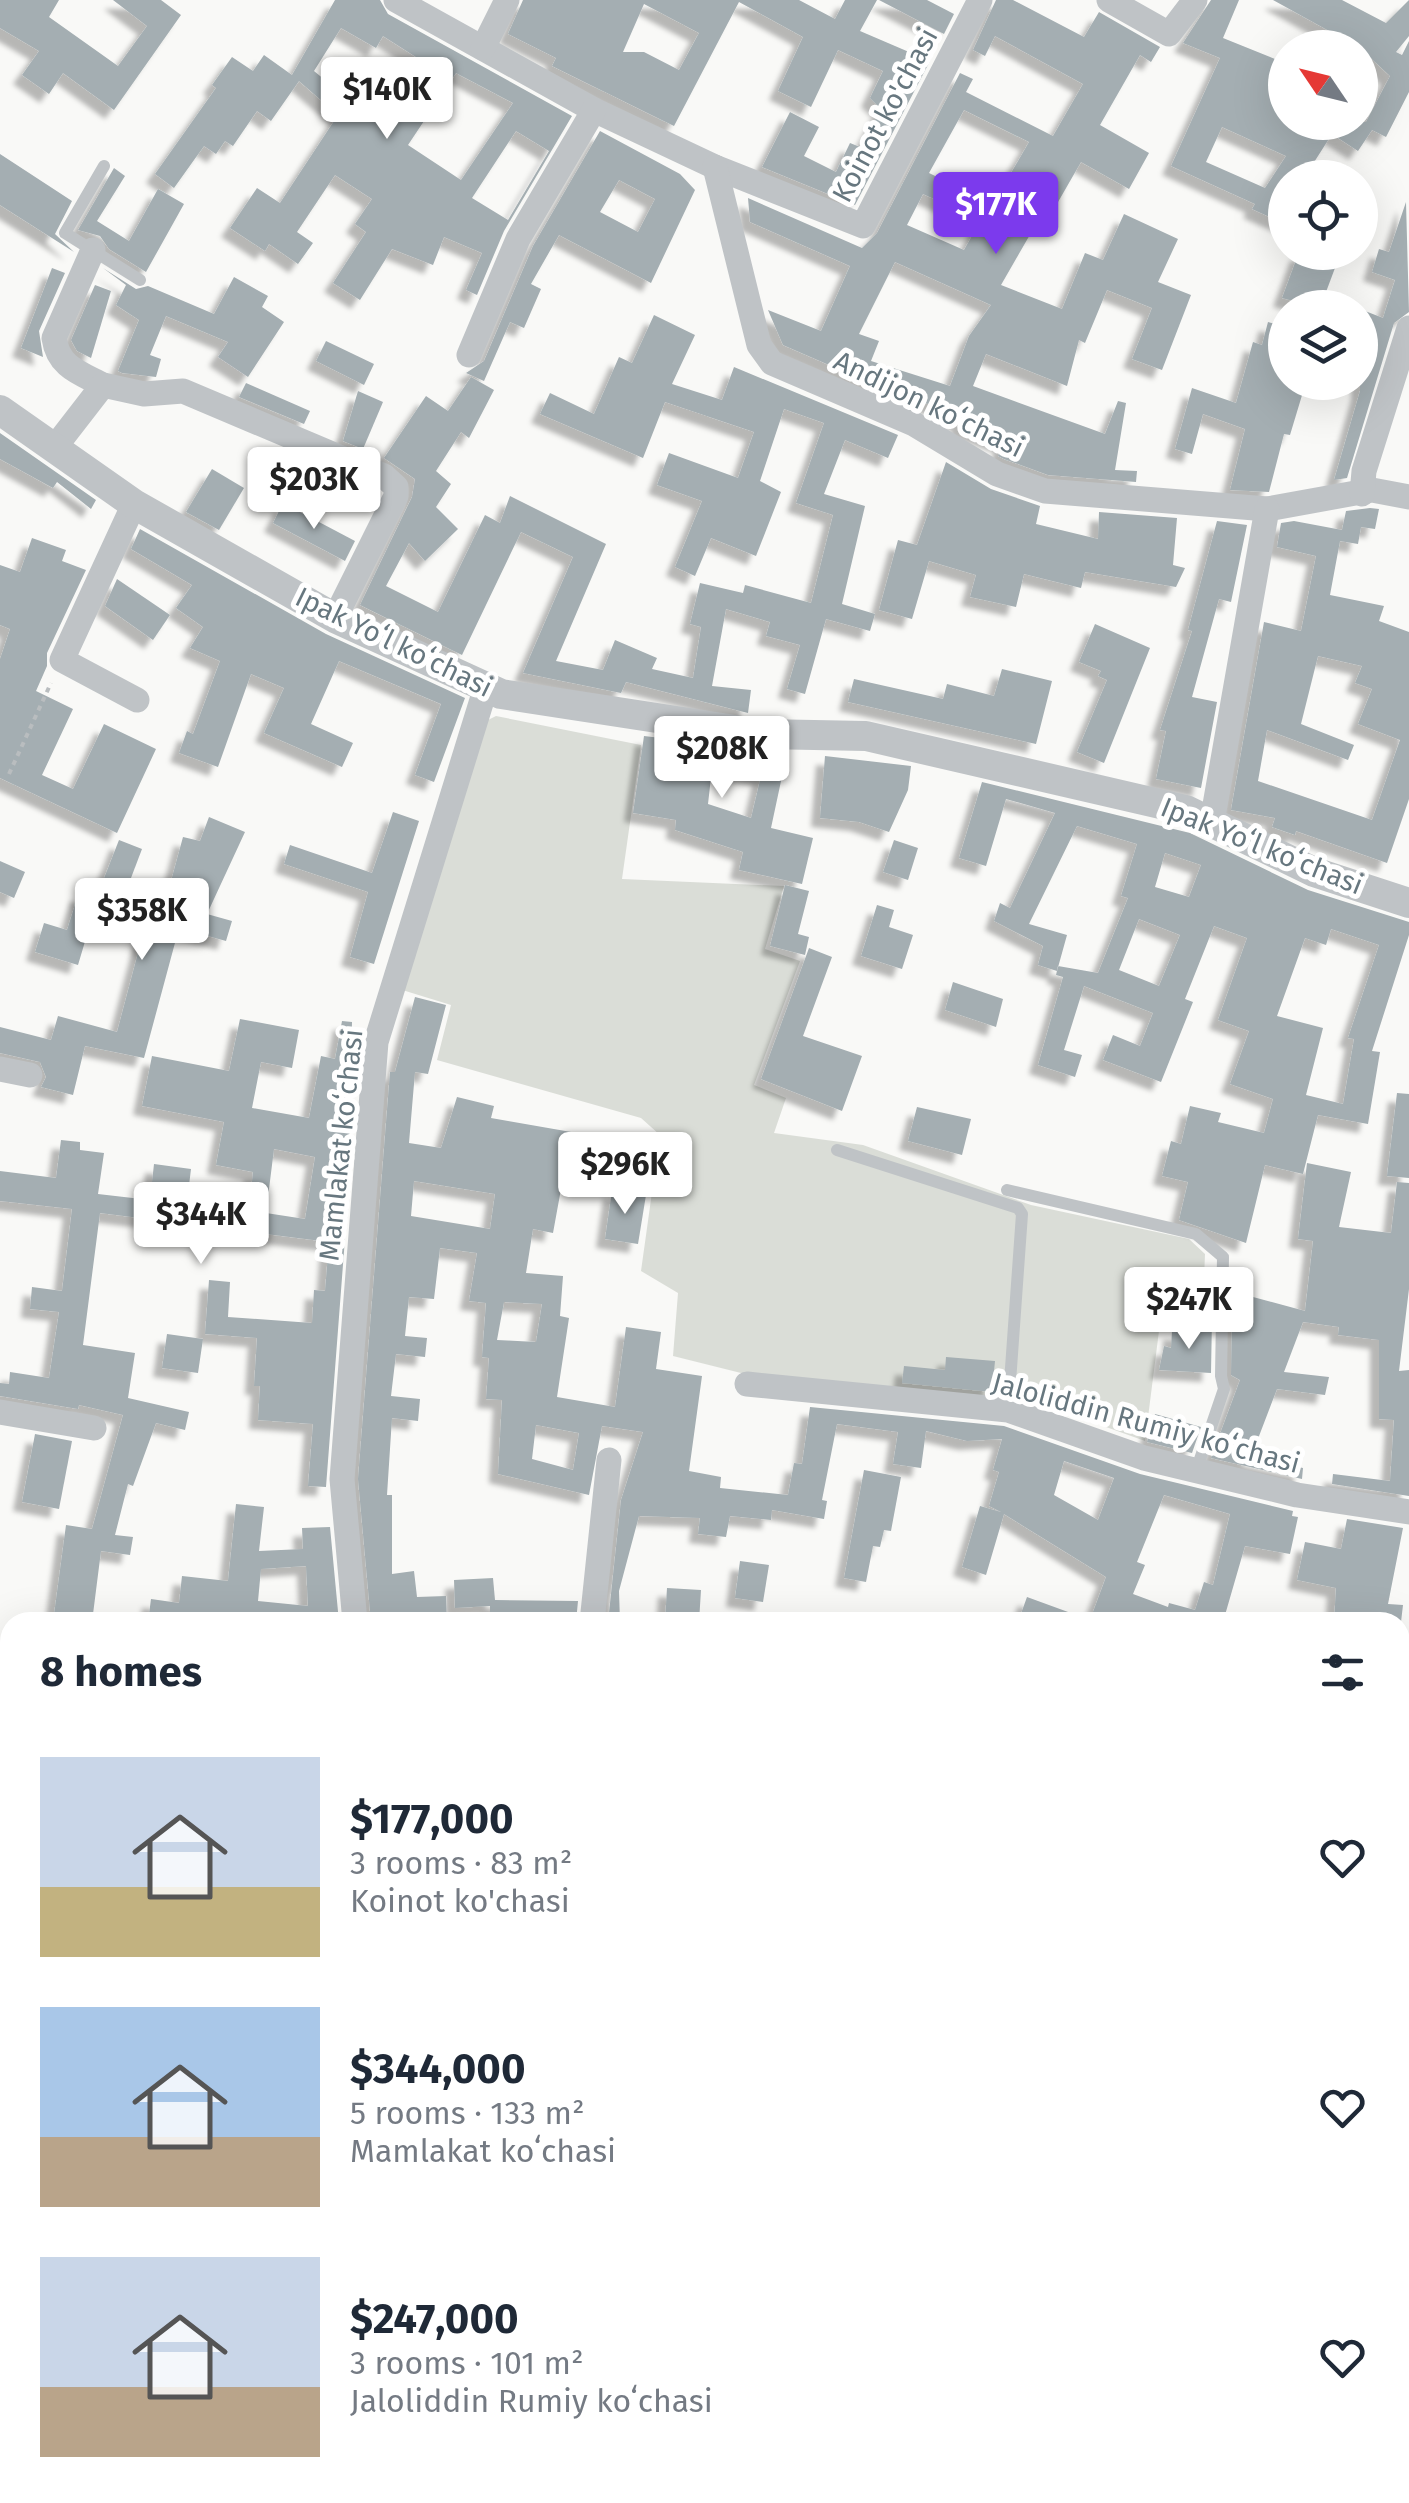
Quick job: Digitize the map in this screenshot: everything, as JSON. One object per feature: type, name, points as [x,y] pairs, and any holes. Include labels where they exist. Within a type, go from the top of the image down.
[{"type":"street","points":[[396,0],[594,110],[715,166]]},
{"type":"street","points":[[483,48],[507,0]]},
{"type":"street","points":[[1109,0],[1169,34],[1195,0]]},
{"type":"street","name":"Koinot ko'chasi","points":[[715,166],[862,226],[972,3]]},
{"type":"street","points":[[468,355],[518,239],[594,110]]},
{"type":"street","name":"Andijon koʻchasi","points":[[715,166],[759,345],[772,363],[914,424],[997,474],[1045,491],[1267,510],[1387,491],[1409,498]]},
{"type":"street","points":[[93,250],[54,338],[56,353],[64,364],[104,385],[144,394],[182,391],[384,476],[396,487],[396,496],[334,618]]},
{"type":"street","points":[[1362,494],[1364,471],[1409,328]]},
{"type":"street","points":[[56,447],[104,385]]},
{"type":"street","name":"Ipak Yoʻl koʻchasi","points":[[0,410],[134,504],[334,618],[501,694],[761,734],[866,736],[1186,810],[1314,872],[1409,902]]},
{"type":"street","points":[[134,504],[62,660],[137,700]]},
{"type":"street","points":[[1212,822],[1267,510]]},
{"type":"street","name":"Mamlakat koʻchasi","points":[[354,1612],[342,1479],[376,1042],[486,687]]},
{"type":"street","points":[[0,1068],[30,1076]]},
{"type":"street","name":"Jaloliddin Rumiy koʻchasi","points":[[747,1384],[1008,1410],[1144,1458],[1297,1495],[1409,1512]]},
{"type":"street","points":[[0,1412],[94,1428]]},
{"type":"street","points":[[593,1612],[609,1460]]},
{"type":"lane","points":[[104,166],[64,229],[74,241],[140,280]]},
{"type":"lane","points":[[838,1150],[1018,1208],[1022,1214],[1008,1410]]},
{"type":"lane","points":[[1007,1190],[1196,1234],[1222,1257],[1224,1388],[1196,1471]]},
{"type":"path","points":[[9,774],[62,660]]},
{"type":"shaded area","points":[[496,716],[641,745],[622,879],[784,886],[765,949],[800,961],[754,1085],[786,1098],[774,1133],[863,1145],[1031,1205],[1189,1239],[1205,1254],[1202,1328],[1160,1323],[1145,1441],[1031,1400],[773,1381],[673,1356],[678,1293],[641,1271],[660,1135],[641,1118],[437,1060],[451,1005],[399,989],[478,725]]},
{"type":"building","points":[[0,0],[59,0],[49,17],[118,66],[147,26],[113,0],[161,0],[181,15],[114,110],[63,73],[49,94],[22,75],[39,51],[0,28]]},
{"type":"building","points":[[335,0],[380,0],[388,14],[572,116],[504,231],[477,295],[466,290],[482,253],[444,237],[433,265],[392,249],[360,300],[333,283],[366,232],[355,224],[372,199],[335,175],[297,232],[313,243],[298,264],[269,244],[265,251],[230,228],[257,188],[280,203],[338,115],[299,81],[271,121],[257,111],[233,146],[225,141],[216,154],[204,146],[174,188],[155,174],[216,88],[212,85],[232,57],[253,71],[264,55],[292,75]],"holes":[[[341,28],[376,48],[383,36],[416,57],[380,110],[353,92],[348,99],[314,71]],[[456,73],[513,103],[461,180],[408,145]],[[516,131],[549,151],[508,220],[472,198]]]},
{"type":"building","points":[[523,0],[799,0],[835,19],[845,0],[877,0],[860,31],[930,61],[855,205],[762,167],[790,112],[819,127],[804,156],[836,172],[850,143],[860,147],[881,109],[870,98],[883,71],[838,50],[811,107],[778,91],[803,37],[739,2],[674,126],[552,66],[556,58],[508,34]],"holes":[[[644,4],[699,33],[679,70],[644,52],[623,52]]]},
{"type":"building","points":[[879,0],[927,0],[954,14],[944,34]]},
{"type":"building","points":[[996,0],[1013,0],[1084,37],[1099,12],[1160,47],[1151,62],[1140,55],[1100,125],[1149,153],[1129,189],[1081,162],[1050,216],[1043,212],[1001,285],[1062,309],[1085,253],[1103,260],[1124,214],[1178,239],[1158,282],[1191,295],[1162,370],[1132,359],[1152,308],[1107,290],[1085,343],[1079,340],[1067,386],[986,354],[973,386],[1105,434],[1118,401],[1126,403],[1115,470],[1137,471],[1136,482],[1048,475],[1004,459],[998,456],[1003,444],[959,427],[961,422],[940,413],[941,408],[896,394],[783,345],[768,310],[821,331],[850,266],[750,222],[748,198],[862,248],[877,233],[960,73],[973,79],[966,92],[1053,136],[1083,84],[995,36],[985,56],[973,50]],"holes":[[[964,110],[1029,142],[993,204],[929,173]],[[923,194],[981,220],[964,250],[907,225]],[[895,262],[991,305],[969,336],[950,386],[871,361],[879,341],[859,334]]]},
{"type":"building","points":[[1211,0],[1239,0],[1223,38],[1268,56],[1268,140],[1328,140],[1315,160],[1283,160],[1286,156],[1222,127],[1206,162],[1265,188],[1268,183],[1268,216],[1252,209],[1255,204],[1171,166],[1220,58],[1183,43]]},
{"type":"building","points":[[1273,0],[1342,0],[1386,23],[1409,0],[1409,36],[1396,52],[1402,55],[1409,41],[1409,92],[1386,137],[1378,133],[1378,99],[1390,76],[1378,65],[1378,30],[1327,30]]},
{"type":"building","points":[[600,131],[680,174],[695,190],[651,283],[559,235],[531,284],[541,289],[524,328],[510,322],[484,381],[466,373],[484,361],[533,246]],"holes":[[[619,180],[655,199],[638,232],[600,212]]]},
{"type":"building","points":[[1341,140],[1365,140],[1358,151]]},
{"type":"building","points":[[0,154],[72,201],[55,234],[74,252],[0,205]]},
{"type":"building","points":[[114,168],[125,176],[97,221],[129,241],[158,189],[184,204],[146,272],[109,249],[100,236],[78,230]]},
{"type":"building","points":[[1406,202],[1409,312],[1394,323],[1378,376],[1378,316],[1383,318],[1395,280],[1372,272],[1378,270],[1379,249],[1389,252]]},
{"type":"building","points":[[52,268],[65,273],[39,331],[43,357],[21,348]]},
{"type":"building","points":[[103,268],[136,289],[148,286],[214,314],[234,277],[268,296],[262,307],[284,322],[248,377],[218,357],[228,342],[166,316],[150,355],[161,359],[156,377],[122,373],[118,371],[139,320],[116,305],[126,285]]},
{"type":"building","points":[[1292,270],[1334,270],[1327,290],[1285,290]]},
{"type":"building","points":[[95,285],[111,291],[91,358],[77,351],[71,340]]},
{"type":"building","points":[[654,315],[695,335],[672,384],[722,400],[734,367],[898,435],[888,458],[845,440],[824,494],[865,506],[842,604],[875,614],[870,631],[826,619],[805,694],[787,689],[800,645],[766,636],[770,622],[726,609],[712,686],[751,690],[748,713],[626,682],[621,693],[523,673],[573,557],[521,532],[462,655],[360,605],[412,497],[415,479],[384,458],[426,396],[448,411],[471,377],[494,390],[469,438],[461,432],[436,471],[451,484],[436,507],[458,529],[425,561],[409,543],[386,586],[438,612],[485,515],[500,523],[510,496],[606,544],[556,661],[603,670],[615,640],[657,658],[652,669],[693,678],[701,627],[690,624],[700,583],[743,593],[745,585],[811,603],[833,515],[796,503],[824,423],[784,409],[760,481],[781,492],[756,556],[711,538],[695,576],[675,567],[702,501],[657,485],[669,453],[738,478],[754,432],[665,402],[643,458],[540,414],[550,393],[594,414],[619,357],[632,363]]},
{"type":"building","points":[[1268,322],[1268,400],[1301,400],[1290,435],[1284,434],[1269,492],[1230,490],[1245,429],[1203,414],[1192,454],[1175,449],[1192,388],[1236,403],[1253,342],[1262,345]]},
{"type":"building","points":[[326,341],[374,364],[364,385],[316,361]]},
{"type":"building","points":[[246,383],[310,411],[304,424],[239,397]]},
{"type":"building","points":[[358,391],[383,402],[363,449],[343,441]]},
{"type":"building","points":[[1357,400],[1371,400],[1347,478],[1334,480]]},
{"type":"building","points":[[0,433],[96,500],[91,509],[57,482],[53,488],[0,459]]},
{"type":"building","points":[[946,462],[991,489],[1040,506],[1036,524],[1098,539],[1099,512],[1177,518],[1173,565],[1185,568],[1176,587],[1085,572],[1081,588],[1024,574],[1016,607],[970,597],[976,575],[929,561],[912,619],[879,610],[898,540],[917,545]]},
{"type":"building","points":[[212,469],[244,488],[219,530],[186,512]]},
{"type":"building","points":[[283,503],[355,541],[345,561],[273,523]]},
{"type":"building","points":[[1379,509],[1375,529],[1361,527],[1358,544],[1340,541],[1330,595],[1384,606],[1379,621],[1409,632],[1409,799],[1387,863],[1296,831],[1295,835],[1272,827],[1275,818],[1231,810],[1264,622],[1301,631],[1316,556],[1277,547],[1281,523],[1294,521],[1342,530],[1346,511]],"holes":[[[1318,656],[1362,666],[1355,683],[1372,689],[1358,724],[1400,740],[1372,820],[1258,781],[1267,730],[1348,760],[1354,745],[1301,724]]]},
{"type":"building","points":[[1217,521],[1247,525],[1231,602],[1219,599],[1192,697],[1217,702],[1201,788],[1156,779],[1166,731],[1160,730],[1192,631],[1188,630]]},
{"type":"building","points":[[140,529],[326,634],[465,698],[434,782],[415,775],[441,704],[339,661],[311,724],[353,743],[342,767],[264,733],[284,688],[251,674],[218,767],[179,753],[187,731],[193,734],[220,661],[190,648],[203,627],[176,608],[192,585],[131,549]]},
{"type":"building","points":[[32,538],[66,550],[62,561],[86,570],[47,653],[47,666],[36,691],[73,709],[42,775],[73,789],[104,724],[156,749],[117,833],[0,778],[0,659],[10,629],[0,625],[0,565],[20,572]]},
{"type":"building","points":[[117,579],[170,615],[153,640],[105,606]]},
{"type":"building","points":[[1095,624],[1150,648],[1104,763],[1077,752],[1107,680],[1098,676],[1101,671],[1079,662]]},
{"type":"building","points":[[1002,669],[1052,681],[1036,744],[848,702],[854,679],[943,699],[947,684],[994,696]]},
{"type":"building","points":[[644,736],[787,753],[771,828],[813,838],[802,884],[739,870],[743,852],[675,830],[676,820],[633,813]],"holes":[[[712,768],[761,776],[751,818],[708,804]]]},
{"type":"building","points":[[825,756],[911,766],[908,790],[889,832],[859,822],[820,818]]},
{"type":"building","points":[[982,782],[1190,833],[1308,890],[1409,922],[1409,935],[1372,1051],[1380,1052],[1368,1124],[1318,1115],[1303,1174],[1265,1165],[1246,1243],[1179,1220],[1188,1182],[1162,1176],[1171,1141],[1181,1144],[1190,1106],[1221,1113],[1218,1122],[1264,1133],[1273,1099],[1230,1084],[1249,1031],[1218,1020],[1247,938],[1214,926],[1185,999],[1193,1002],[1161,1082],[1103,1060],[1113,1035],[1140,1046],[1153,1013],[1084,986],[1064,1050],[1082,1055],[1075,1077],[1038,1065],[1063,977],[1038,965],[1043,946],[994,921],[1000,903],[1010,908],[1055,813],[1006,799],[986,866],[959,858]],"holes":[[[1077,826],[1137,844],[1121,896],[1128,898],[1098,973],[1058,966],[1067,935],[1029,924]],[[1165,853],[1201,865],[1189,897],[1155,887]],[[1139,919],[1180,935],[1159,986],[1119,970]],[[1331,929],[1379,945],[1348,1038],[1354,1039],[1343,1104],[1306,1095],[1323,1028],[1277,1016],[1305,938],[1326,945]]]},
{"type":"building","points":[[393,812],[419,821],[374,964],[350,957],[368,892],[284,864],[290,845],[372,873]]},
{"type":"building","points":[[209,817],[245,832],[207,914],[232,921],[226,941],[179,928],[144,1058],[85,1046],[73,1095],[41,1087],[46,1077],[40,1062],[0,1053],[0,1027],[51,1040],[58,1016],[117,1032],[152,900],[165,903],[183,837],[200,841]]},
{"type":"building","points":[[119,840],[142,849],[123,899],[99,891]]},
{"type":"building","points":[[894,840],[918,848],[908,880],[883,872]]},
{"type":"building","points":[[0,861],[25,872],[14,898],[0,892]]},
{"type":"building","points":[[785,885],[809,891],[798,934],[809,937],[805,955],[770,946]]},
{"type":"building","points":[[79,892],[98,898],[78,965],[35,952],[44,923],[67,930]]},
{"type":"building","points":[[877,905],[894,910],[889,927],[913,935],[902,969],[861,956]]},
{"type":"building","points":[[809,948],[832,957],[803,1036],[862,1056],[842,1111],[761,1079]]},
{"type":"building","points":[[953,982],[1003,999],[996,1027],[945,1010]]},
{"type":"building","points":[[415,997],[446,1005],[428,1074],[415,1072],[409,1143],[441,1148],[457,1097],[494,1106],[491,1118],[594,1136],[589,1165],[575,1162],[571,1179],[563,1178],[553,1233],[533,1229],[526,1273],[563,1276],[560,1316],[569,1318],[557,1397],[615,1407],[626,1327],[661,1332],[656,1369],[702,1376],[689,1471],[721,1477],[720,1488],[788,1495],[794,1463],[802,1464],[810,1407],[1004,1426],[1140,1474],[1293,1511],[1292,1516],[1298,1517],[1290,1554],[1245,1546],[1226,1612],[1093,1612],[1106,1577],[1004,1514],[986,1575],[962,1567],[980,1506],[1001,1512],[989,1506],[999,1472],[993,1470],[1002,1439],[967,1441],[926,1431],[921,1468],[893,1464],[898,1432],[837,1424],[822,1500],[827,1501],[824,1519],[772,1510],[771,1520],[730,1516],[726,1537],[698,1534],[700,1518],[639,1516],[619,1591],[620,1612],[609,1612],[621,1500],[643,1432],[602,1426],[589,1495],[498,1474],[502,1400],[486,1399],[489,1358],[482,1357],[486,1303],[469,1301],[477,1253],[440,1248],[434,1299],[409,1297],[405,1336],[427,1338],[425,1357],[396,1354],[391,1396],[420,1399],[418,1421],[392,1418],[387,1495],[392,1495],[392,1574],[414,1571],[417,1597],[446,1596],[447,1612],[370,1612],[358,1479],[390,1072],[395,1072]],"holes":[[[414,1181],[495,1194],[490,1229],[411,1216]],[[504,1302],[542,1304],[536,1342],[497,1340]],[[536,1425],[579,1433],[573,1470],[532,1459]],[[1064,1461],[1114,1478],[1098,1520],[1054,1495]],[[1164,1495],[1230,1514],[1213,1585],[1204,1582],[1195,1610],[1169,1603],[1168,1607],[1133,1594],[1145,1565],[1137,1562]]]},
{"type":"building","points":[[240,1019],[299,1030],[292,1068],[261,1062],[252,1108],[309,1118],[321,1056],[335,1059],[342,1021],[352,1022],[348,1199],[326,1487],[308,1486],[313,1424],[258,1420],[260,1386],[254,1386],[257,1338],[205,1334],[209,1280],[230,1282],[228,1317],[312,1323],[314,1290],[325,1291],[329,1242],[100,1213],[83,1345],[135,1353],[128,1398],[189,1412],[185,1430],[156,1423],[133,1486],[128,1484],[115,1535],[133,1537],[130,1555],[101,1551],[93,1612],[54,1612],[66,1525],[92,1529],[123,1415],[79,1405],[78,1409],[0,1396],[0,1383],[9,1384],[10,1372],[49,1378],[59,1312],[30,1309],[32,1287],[62,1291],[72,1209],[0,1201],[0,1171],[56,1178],[61,1140],[80,1142],[80,1150],[104,1153],[98,1194],[150,1200],[154,1164],[191,1169],[187,1202],[249,1209],[253,1172],[216,1165],[224,1122],[142,1106],[152,1056],[229,1071]],"holes":[[[274,1149],[315,1157],[305,1219],[266,1213]]]},
{"type":"building","points":[[1397,1093],[1409,1094],[1409,1178],[1387,1176]]},
{"type":"building","points":[[917,1107],[971,1119],[962,1155],[908,1141]]},
{"type":"building","points":[[1307,1163],[1351,1172],[1339,1227],[1391,1233],[1397,1182],[1409,1183],[1409,1289],[1399,1371],[1409,1370],[1409,1496],[1332,1484],[1333,1474],[1390,1481],[1394,1420],[1379,1419],[1379,1340],[1338,1335],[1339,1327],[1303,1322],[1284,1372],[1329,1377],[1325,1395],[1277,1389],[1251,1457],[1303,1468],[1302,1479],[1211,1458],[1240,1380],[1231,1375],[1232,1319],[1242,1294],[1305,1311],[1313,1241],[1298,1239]]},
{"type":"building","points":[[612,1190],[646,1195],[638,1244],[605,1239]]},
{"type":"building","points":[[1208,1318],[1212,1318],[1211,1373],[1159,1370],[1164,1346],[1171,1348],[1172,1331],[1207,1332]]},
{"type":"building","points":[[167,1334],[203,1339],[198,1373],[162,1368]]},
{"type":"building","points":[[946,1357],[995,1361],[992,1392],[902,1383],[904,1366],[945,1370]]},
{"type":"building","points":[[1155,1414],[1201,1427],[1192,1453],[1147,1442]]},
{"type":"building","points":[[35,1434],[72,1441],[59,1509],[22,1502]]},
{"type":"building","points":[[864,1470],[901,1477],[891,1531],[884,1530],[880,1547],[873,1546],[866,1582],[844,1578]]},
{"type":"building","points":[[236,1504],[264,1507],[259,1551],[303,1549],[302,1528],[330,1527],[338,1612],[149,1612],[151,1599],[179,1603],[182,1576],[228,1581]],"holes":[[[306,1566],[308,1606],[258,1601],[261,1569]]]},
{"type":"building","points":[[1347,1519],[1403,1528],[1388,1604],[1403,1605],[1402,1612],[1335,1612],[1336,1588],[1297,1580],[1305,1542],[1341,1549]]},
{"type":"building","points":[[740,1561],[769,1565],[763,1602],[735,1598]]},
{"type":"building","points":[[493,1578],[495,1600],[578,1601],[577,1612],[490,1612],[490,1606],[455,1608],[454,1580]]},
{"type":"building","points":[[667,1588],[701,1590],[700,1612],[666,1612]]},
{"type":"building","points":[[1027,1597],[1068,1612],[1022,1612]]}]
